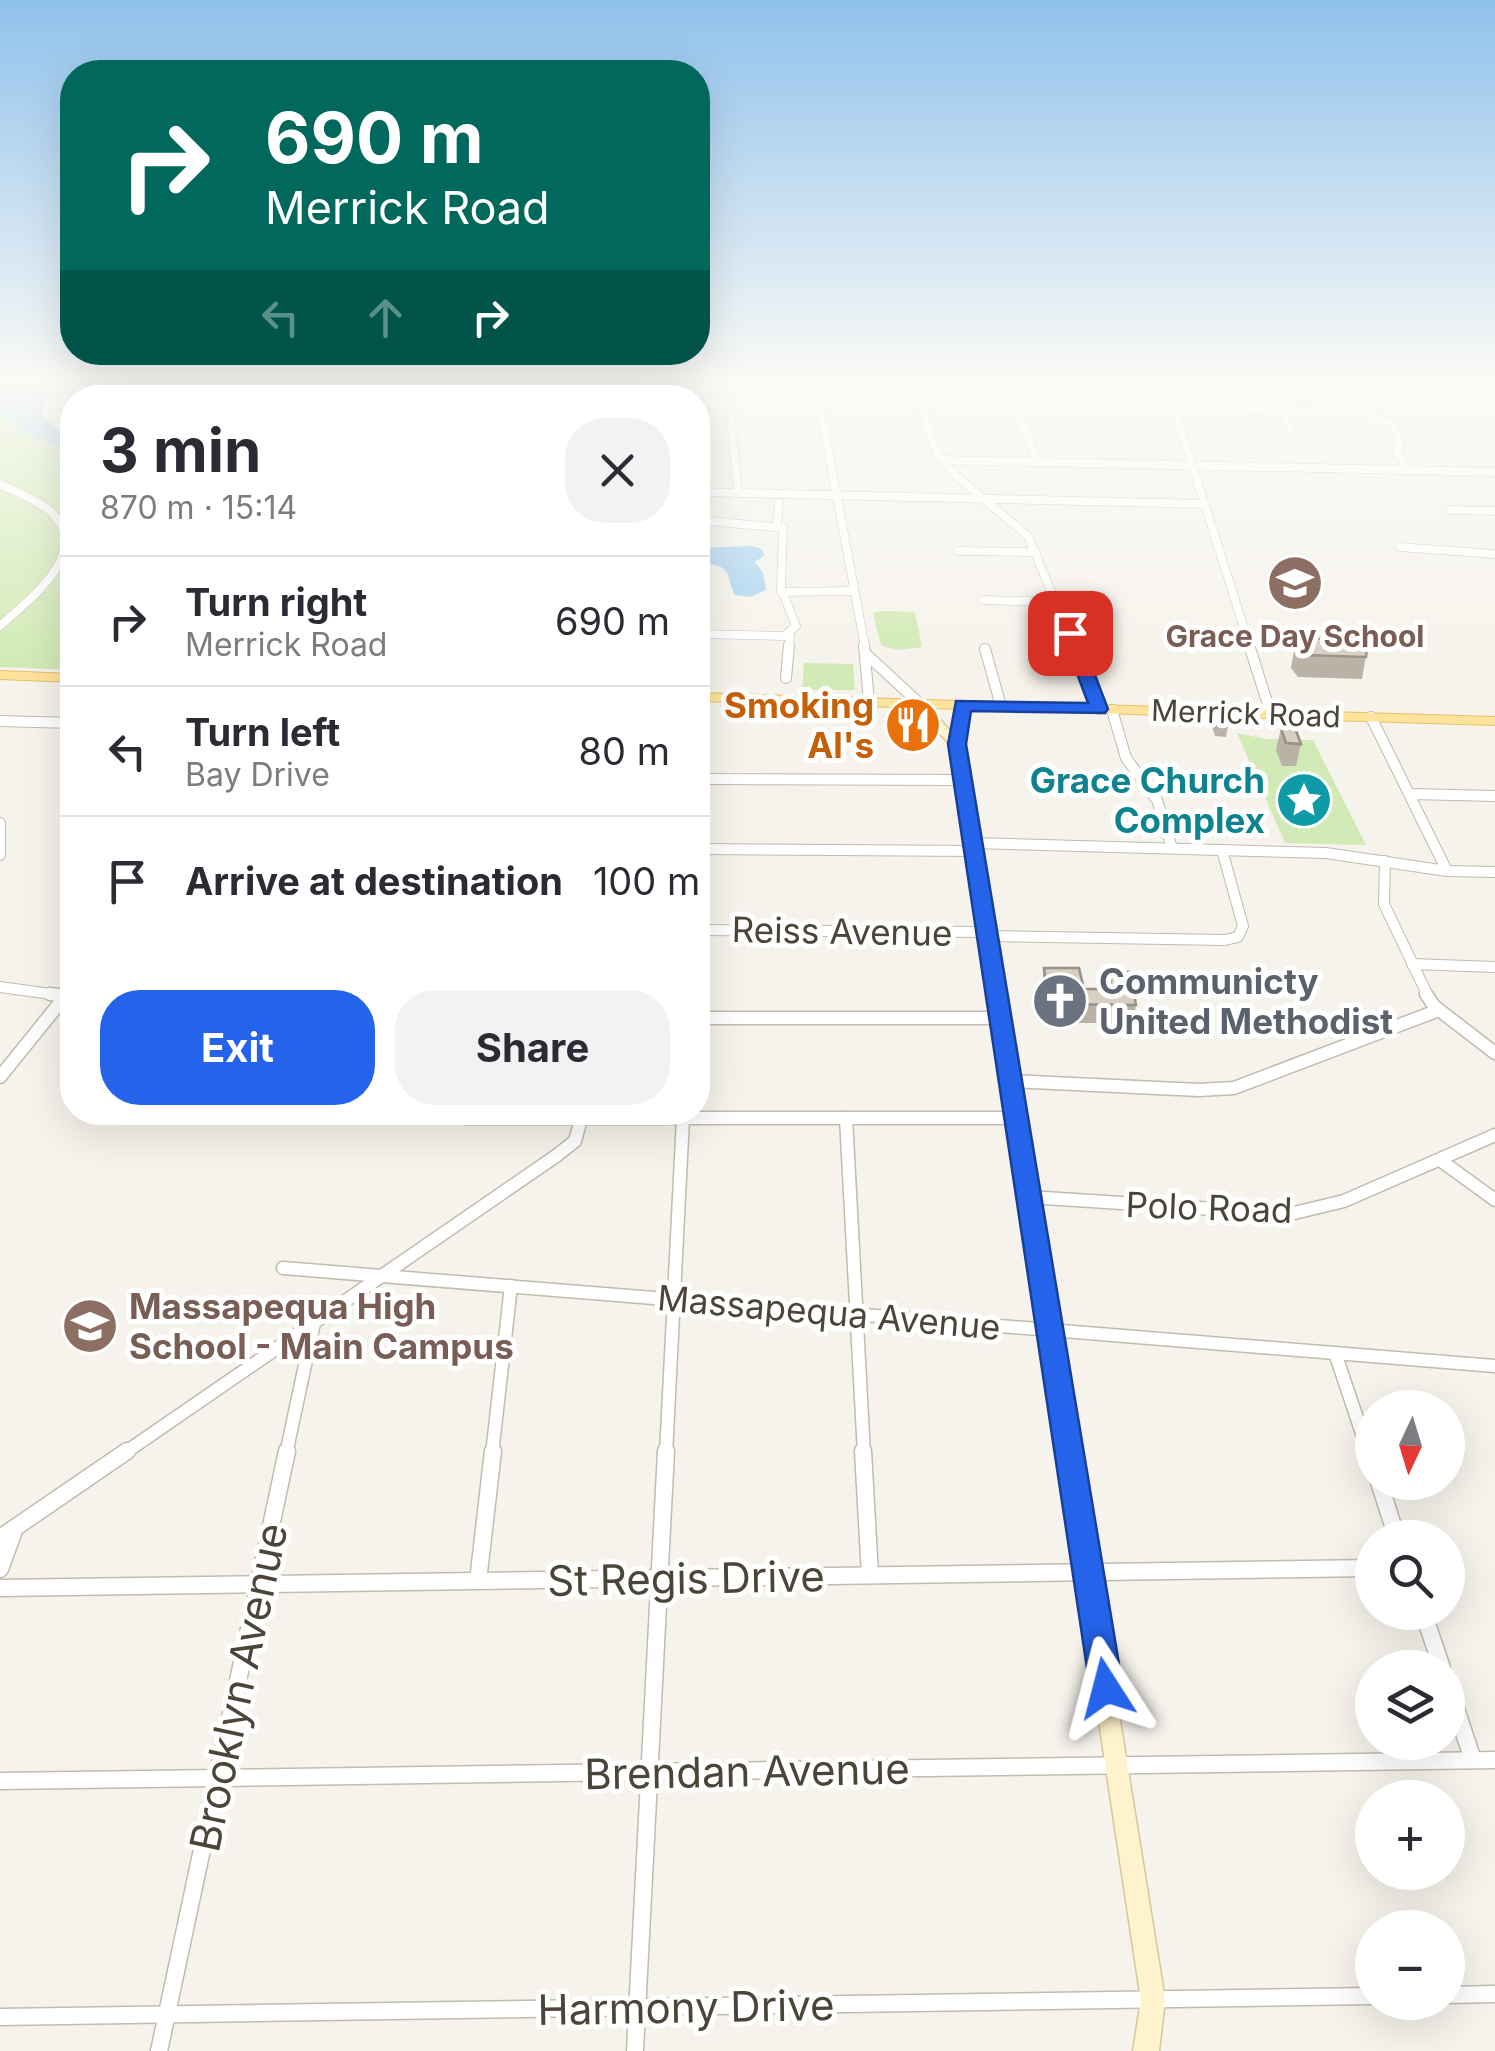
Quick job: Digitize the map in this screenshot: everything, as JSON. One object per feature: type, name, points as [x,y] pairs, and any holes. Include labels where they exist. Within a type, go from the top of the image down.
[{"type":"main road","points":[[0,676],[60,678]]},
{"type":"main road","name":"Merrick Road","points":[[710,697],[1495,721]]},
{"type":"main road","points":[[920,704],[957,744]]},
{"type":"main road","points":[[962,705],[957,744],[962,780],[1154,2000],[1146,2051]]},
{"type":"street","points":[[736,475],[738,493]]},
{"type":"street","points":[[834,475],[866,654],[869,702]]},
{"type":"street","points":[[959,475],[1028,536],[1126,758],[1157,800],[1172,848]]},
{"type":"street","points":[[1195,475],[1271,714]]},
{"type":"street","points":[[0,484],[51,512],[60,529]]},
{"type":"street","points":[[710,492],[1205,504]]},
{"type":"street","points":[[776,525],[780,503]]},
{"type":"street","points":[[1450,510],[1495,512]]},
{"type":"street","points":[[710,521],[776,525],[784,530],[781,589],[796,620],[790,634],[786,678]]},
{"type":"street","points":[[1400,547],[1495,554]]},
{"type":"street","points":[[958,552],[1036,552]]},
{"type":"street","points":[[0,626],[60,564]]},
{"type":"street","points":[[781,589],[853,588]]},
{"type":"street","points":[[983,600],[1059,602]]},
{"type":"street","points":[[0,615],[16,612]]},
{"type":"street","points":[[710,634],[790,634]]},
{"type":"street","points":[[985,649],[1001,706]]},
{"type":"street","points":[[866,654],[920,704]]},
{"type":"street","points":[[1371,717],[1447,871]]},
{"type":"street","points":[[0,721],[60,723]]},
{"type":"street","points":[[710,779],[962,780]]},
{"type":"street","points":[[1412,794],[1495,796]]},
{"type":"street","points":[[0,823],[0,855]]},
{"type":"street","points":[[710,850],[1172,848],[1326,854],[1447,871],[1495,872]]},
{"type":"street","name":"Reiss Avenue","points":[[710,930],[1225,940],[1238,937],[1243,926],[1222,850]]},
{"type":"street","points":[[1386,861],[1384,904],[1425,992],[1439,1010],[1495,1053]]},
{"type":"street","points":[[1412,964],[1495,967]]},
{"type":"street","points":[[0,988],[60,991]]},
{"type":"street","points":[[0,1077],[60,1003]]},
{"type":"street","points":[[1010,1082],[1234,1088],[1439,1010]]},
{"type":"street","points":[[710,1018],[1001,1018]]},
{"type":"street","points":[[710,1118],[1015,1118]]},
{"type":"street","points":[[846,1118],[870,1575]]},
{"type":"street","points":[[0,1538],[556,1156],[574,1140],[579,1125]]},
{"type":"street","points":[[636,2051],[683,1125]]},
{"type":"street","name":"Polo Road","points":[[1029,1197],[1279,1215],[1344,1201],[1495,1135]]},
{"type":"street","points":[[1440,1160],[1495,1200]]},
{"type":"street","name":"Massapequa Avenue","points":[[283,1268],[1495,1366]]},
{"type":"street","points":[[478,1581],[511,1286]]},
{"type":"street","name":"Brooklyn Avenue","points":[[160,2051],[314,1323]]},
{"type":"street","points":[[1335,1353],[1355,1413]]},
{"type":"street","points":[[0,1569],[14,1528]]},
{"type":"street","name":"St Regis Drive","points":[[0,1588],[1355,1568]]},
{"type":"street","points":[[1465,1734],[1474,1760]]},
{"type":"street","name":"Brendan Avenue","points":[[0,1781],[1495,1760]]},
{"type":"street","points":[[1465,1995],[1495,1994]]},
{"type":"street","name":"Harmony Drive","points":[[0,2017],[1355,1996]]},
{"type":"green space","points":[[0,475],[60,475],[60,670],[0,667]]},
{"type":"green space","points":[[915,612],[922,647],[897,650],[881,645],[873,613]]},
{"type":"green space","points":[[804,663],[853,664],[855,690],[802,690]]},
{"type":"green space","name":"Grace Church Complex","points":[[1237,733],[1266,739],[1313,740],[1366,845],[1285,843]]},
{"type":"water","points":[[710,548],[760,548],[765,555],[755,562],[763,573],[766,590],[750,597],[735,595],[727,572],[710,564]]},
{"type":"building","points":[[1296,638],[1361,640],[1367,649],[1366,657],[1303,655],[1295,647]]},
{"type":"building","points":[[1214,714],[1225,715],[1228,725],[1217,725]]},
{"type":"building","points":[[1281,728],[1295,728],[1301,744],[1286,743]]},
{"type":"building","points":[[1044,968],[1079,968],[1084,989],[1112,989],[1108,971],[1130,972],[1136,1005],[1047,1004]]},
{"type":"place","name":"Grace Day School","points":[[1295,583]]},
{"type":"place","name":"Smoking Al's","points":[[913,725]]},
{"type":"place","name":"Grace Church Complex","points":[[1304,800]]},
{"type":"place","name":"Communicty United Methodist","points":[[1060,1001]]},
{"type":"place","name":"Massapequa High School - Main Campus","points":[[90,1326]]},
{"type":"route","points":[[1070,633],[1099,709],[962,705],[957,744],[1106,1688]]}]
